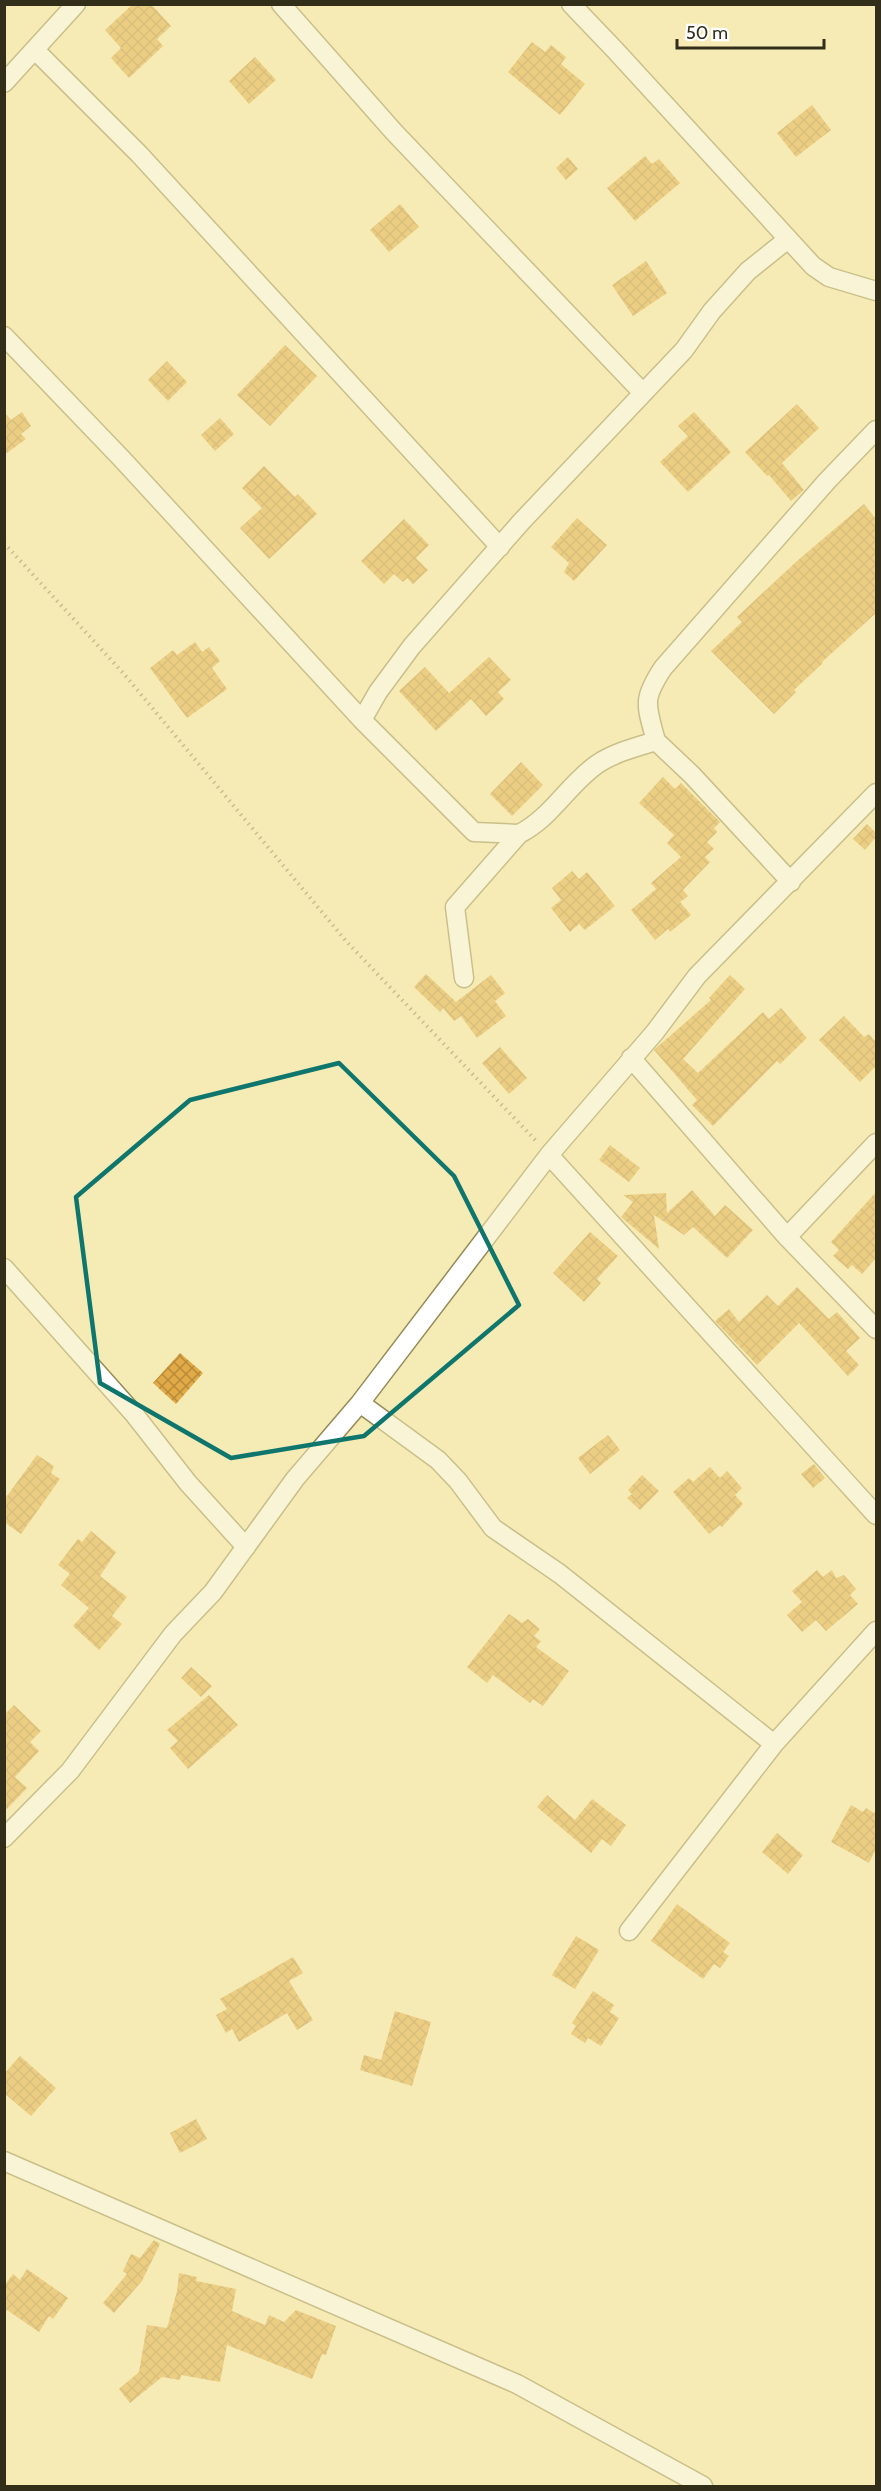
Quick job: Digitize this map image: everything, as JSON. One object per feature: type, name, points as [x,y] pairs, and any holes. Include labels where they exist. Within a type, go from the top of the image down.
[{"type":"street","points":[[4,83],[76,4]]},
{"type":"street","points":[[281,4],[394,132],[643,393]]},
{"type":"street","points":[[571,4],[813,266],[829,277],[876,291]]},
{"type":"street","points":[[35,50],[139,154],[500,547]]},
{"type":"street","points":[[362,720],[378,692],[412,646],[500,547],[684,350],[712,311],[748,271],[788,239]]},
{"type":"street","points":[[4,336],[122,459],[362,720],[474,832],[519,834]]},
{"type":"street","points":[[791,882],[692,775],[656,741],[646,707],[649,690],[663,668],[827,481],[876,430]]},
{"type":"street","points":[[464,978],[455,907],[519,834],[535,826],[595,766],[627,749],[656,741]]},
{"type":"street","points":[[4,1838],[70,1771],[173,1634],[213,1592],[295,1479],[360,1402],[549,1155],[655,1032],[697,976],[876,793]]},
{"type":"street","points":[[631,1058],[787,1237],[876,1329]]},
{"type":"street","points":[[787,1237],[876,1143]]},
{"type":"street","points":[[549,1155],[876,1515]]},
{"type":"street","points":[[4,1268],[134,1414],[188,1483],[246,1547]]},
{"type":"street","points":[[360,1402],[438,1460],[458,1481],[493,1528],[560,1574],[774,1744]]},
{"type":"street","points":[[629,1931],[774,1744],[876,1631]]},
{"type":"street","points":[[4,2161],[517,2384],[703,2487]]},
{"type":"path","points":[[4,543],[124,674],[346,941],[549,1155]]},
{"type":"highlighted area","points":[[339,1063],[454,1176],[519,1305],[364,1436],[231,1458],[100,1383],[76,1197],[190,1100]]},
{"type":"building","points":[[133,4],[151,4],[171,26],[157,39],[163,46],[129,78],[111,58],[121,48],[105,30]]},
{"type":"building","points":[[532,42],[545,52],[551,45],[566,57],[561,64],[585,84],[560,115],[508,72]]},
{"type":"building","points":[[255,57],[276,80],[249,104],[229,81]]},
{"type":"building","points":[[812,105],[831,130],[796,157],[777,133]]},
{"type":"building","points":[[645,156],[652,164],[659,159],[680,183],[635,221],[607,188]]},
{"type":"building","points":[[568,157],[578,169],[566,180],[556,168]]},
{"type":"building","points":[[400,204],[419,227],[389,252],[370,230]]},
{"type":"building","points":[[646,261],[667,293],[633,316],[612,285]]},
{"type":"building","points":[[285,345],[317,376],[270,426],[237,395]]},
{"type":"building","points":[[167,361],[187,382],[168,401],[148,380]]},
{"type":"building","points":[[797,404],[819,428],[782,463],[804,490],[791,501],[745,452]]},
{"type":"building","points":[[4,412],[11,420],[22,412],[31,426],[21,434],[26,439],[4,455]]},
{"type":"building","points":[[694,412],[731,452],[688,492],[660,462],[688,436],[678,426]]},
{"type":"building","points":[[220,418],[234,434],[215,451],[201,435]]},
{"type":"building","points":[[264,466],[295,497],[298,494],[317,514],[269,559],[240,528],[262,508],[242,488]]},
{"type":"building","points":[[864,504],[876,519],[876,613],[822,662],[774,714],[711,651],[742,622],[737,617],[797,561]]},
{"type":"building","points":[[577,518],[607,545],[574,581],[564,572],[569,563],[551,547]]},
{"type":"building","points":[[404,519],[429,545],[416,558],[428,570],[413,584],[407,578],[403,582],[394,574],[384,584],[361,561]]},
{"type":"building","points":[[195,642],[202,652],[209,647],[220,661],[212,668],[227,689],[187,718],[150,668],[173,650],[177,655]]},
{"type":"building","points":[[489,657],[511,680],[498,692],[504,699],[486,716],[471,699],[436,731],[399,691],[425,667],[449,693]]},
{"type":"building","points":[[521,762],[543,785],[512,816],[490,794]]},
{"type":"building","points":[[663,777],[675,789],[681,783],[720,822],[714,828],[717,832],[707,842],[714,849],[705,857],[710,862],[683,890],[688,896],[680,902],[691,915],[670,932],[668,929],[655,940],[631,910],[656,889],[651,883],[681,857],[667,843],[674,835],[639,803]]},
{"type":"building","points":[[867,824],[876,833],[876,837],[865,850],[853,839]]},
{"type":"building","points":[[572,871],[579,879],[587,872],[615,906],[585,930],[579,924],[570,932],[551,908],[561,900],[552,888]]},
{"type":"building","points":[[426,974],[456,1002],[491,975],[505,993],[495,1001],[506,1016],[477,1038],[461,1016],[454,1021],[443,1008],[440,1012],[414,987]]},
{"type":"building","points":[[730,975],[745,989],[683,1059],[698,1073],[763,1012],[769,1019],[781,1008],[807,1038],[780,1064],[777,1061],[713,1126],[692,1105],[697,1100],[654,1050],[711,1000],[709,998]]},
{"type":"building","points":[[844,1016],[864,1037],[869,1034],[876,1042],[876,1066],[860,1082],[819,1040]]},
{"type":"building","points":[[500,1047],[527,1078],[509,1094],[482,1063]]},
{"type":"building","points":[[610,1145],[640,1168],[629,1182],[599,1160]]},
{"type":"building","points":[[692,1190],[715,1216],[725,1205],[753,1230],[727,1258],[693,1227],[684,1235],[654,1215],[659,1249],[621,1217],[633,1202],[623,1195],[666,1193],[667,1213]]},
{"type":"building","points":[[876,1192],[876,1258],[862,1274],[852,1265],[848,1269],[833,1256],[839,1250],[831,1242]]},
{"type":"building","points":[[590,1232],[618,1256],[597,1279],[601,1283],[584,1302],[553,1273]]},
{"type":"building","points":[[797,1287],[829,1319],[837,1312],[860,1338],[846,1351],[859,1365],[848,1376],[799,1323],[757,1365],[715,1321],[729,1309],[739,1322],[767,1295],[778,1306]]},
{"type":"building","points":[[180,1353],[203,1373],[176,1404],[153,1383]]},
{"type":"building","points":[[608,1435],[620,1450],[590,1474],[578,1458]]},
{"type":"building","points":[[37,1455],[54,1466],[51,1473],[60,1479],[21,1534],[4,1522],[4,1500]]},
{"type":"building","points":[[814,1464],[825,1478],[813,1488],[801,1474]]},
{"type":"building","points":[[710,1467],[720,1478],[727,1471],[742,1488],[735,1495],[743,1504],[722,1527],[720,1525],[709,1534],[673,1492],[689,1478],[693,1482]]},
{"type":"building","points":[[642,1475],[659,1491],[640,1510],[627,1498],[632,1494],[628,1490]]},
{"type":"building","points":[[91,1531],[116,1552],[100,1576],[127,1597],[112,1616],[122,1624],[99,1650],[73,1626],[89,1608],[61,1585],[70,1574],[58,1565],[78,1539],[82,1542]]},
{"type":"building","points":[[817,1570],[823,1577],[832,1570],[836,1578],[844,1575],[856,1589],[850,1595],[858,1604],[826,1631],[816,1620],[802,1632],[787,1615],[802,1602],[792,1591]]},
{"type":"building","points":[[509,1614],[522,1623],[528,1619],[540,1629],[534,1636],[541,1641],[536,1647],[569,1671],[543,1706],[533,1699],[530,1703],[493,1675],[487,1683],[467,1667]]},
{"type":"building","points":[[191,1667],[212,1686],[201,1697],[181,1678]]},
{"type":"building","points":[[209,1695],[238,1725],[188,1769],[170,1748],[178,1741],[167,1730]]},
{"type":"building","points":[[14,1705],[41,1731],[30,1742],[39,1751],[15,1777],[27,1788],[4,1812],[4,1715]]},
{"type":"building","points":[[547,1795],[575,1820],[592,1799],[626,1825],[611,1846],[602,1839],[591,1853],[537,1807]]},
{"type":"building","points":[[851,1805],[863,1812],[866,1808],[876,1814],[876,1849],[869,1863],[831,1842]]},
{"type":"building","points":[[777,1833],[803,1855],[788,1874],[762,1852]]},
{"type":"building","points":[[677,1904],[730,1943],[723,1952],[729,1956],[720,1968],[714,1964],[703,1979],[651,1941]]},
{"type":"building","points":[[576,1936],[599,1950],[575,1989],[552,1975]]},
{"type":"building","points":[[293,1957],[303,1973],[289,1981],[313,2020],[297,2030],[287,2013],[239,2042],[232,2029],[226,2033],[216,2015],[227,2009],[220,1999]]},
{"type":"building","points":[[593,1991],[614,2005],[610,2012],[619,2018],[601,2046],[588,2038],[585,2043],[571,2034],[576,2026],[572,2023]]},
{"type":"building","points":[[395,2011],[431,2022],[412,2086],[360,2070],[364,2055],[381,2060]]},
{"type":"building","points":[[20,2056],[56,2088],[31,2116],[4,2093],[4,2074]]},
{"type":"building","points":[[196,2119],[207,2139],[180,2153],[170,2133]]},
{"type":"building","points":[[154,2240],[160,2244],[142,2281],[114,2313],[103,2303],[127,2274],[123,2271],[131,2254],[140,2258]]},
{"type":"building","points":[[27,2269],[68,2298],[53,2319],[49,2316],[39,2332],[4,2308],[4,2286],[13,2274],[20,2280]]},
{"type":"building","points":[[179,2273],[197,2277],[196,2281],[236,2289],[232,2311],[265,2325],[269,2315],[284,2322],[296,2310],[336,2326],[326,2355],[322,2354],[312,2379],[227,2345],[220,2382],[181,2375],[180,2380],[162,2377],[130,2403],[119,2389],[139,2372],[147,2325],[167,2328],[177,2291]]}]
